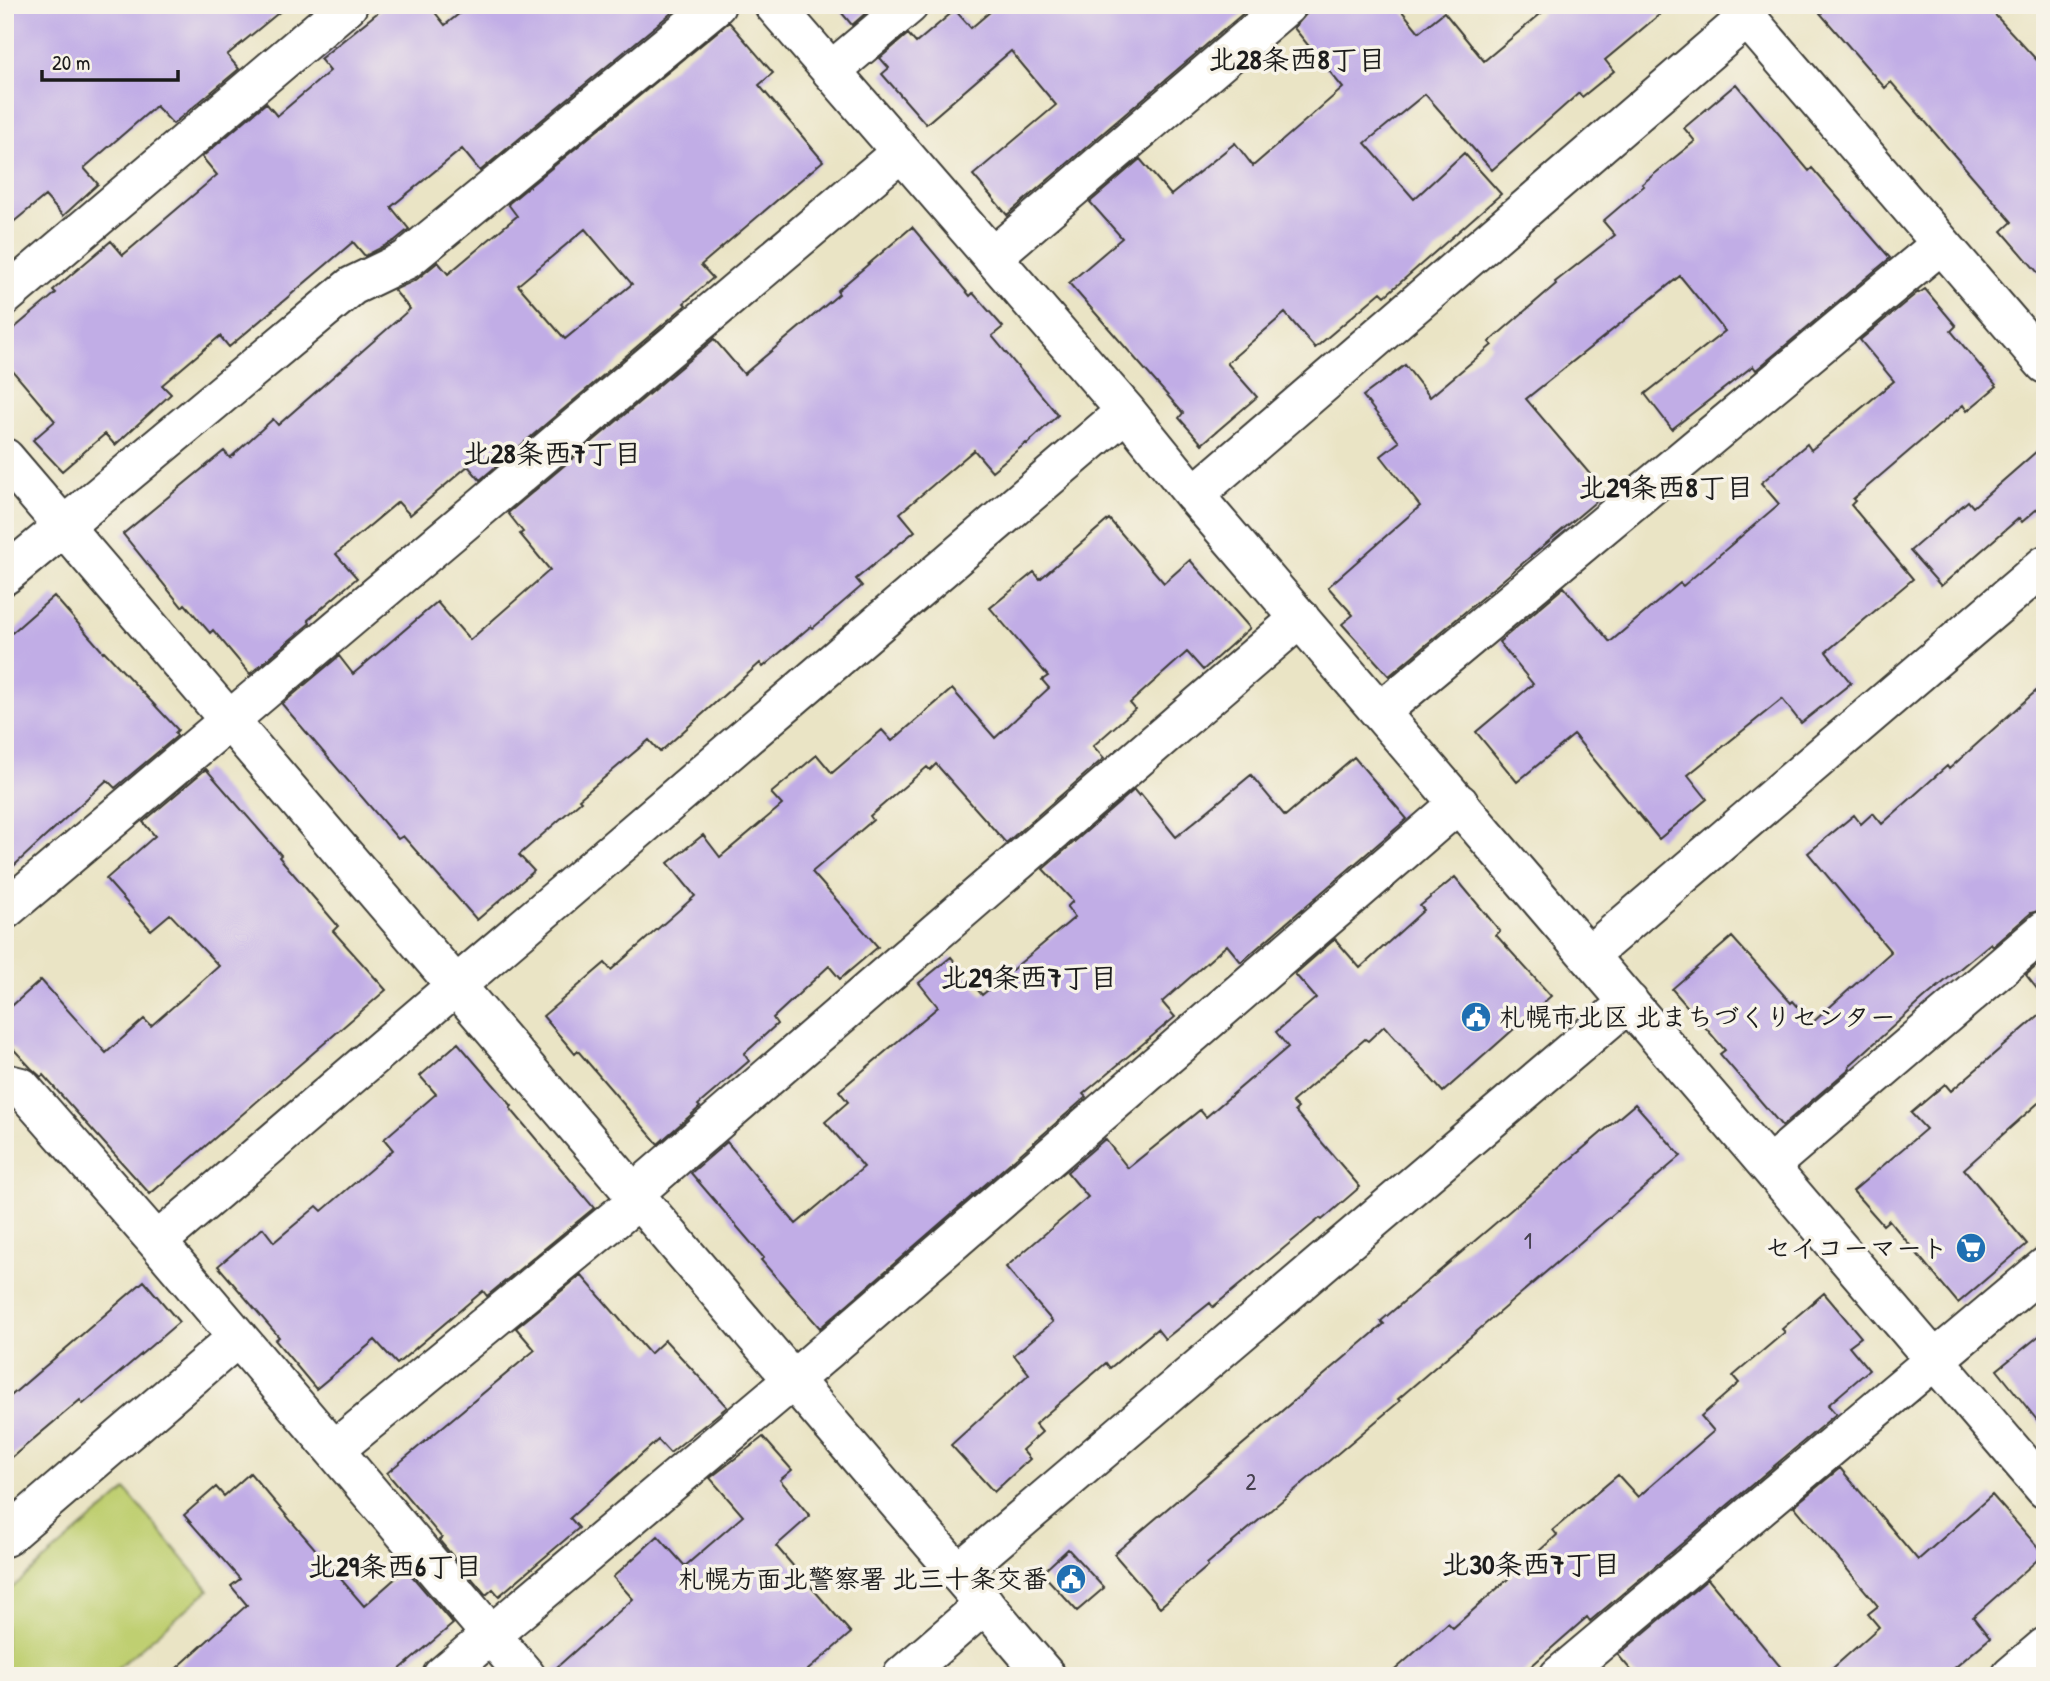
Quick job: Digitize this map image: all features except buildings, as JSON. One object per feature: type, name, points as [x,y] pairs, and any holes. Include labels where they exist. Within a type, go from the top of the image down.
[{"type":"street","points":[[5,296],[348,5]]},
{"type":"street","points":[[5,575],[352,286],[406,260],[716,5]]},
{"type":"street","points":[[774,5],[1126,411],[1194,495],[2045,1489]]},
{"type":"street","points":[[831,71],[909,5]]},
{"type":"street","points":[[992,257],[1287,5]]},
{"type":"street","points":[[1194,495],[1742,12],[2045,364]]},
{"type":"street","points":[[5,909],[901,152]]},
{"type":"street","points":[[1380,712],[1941,244]]},
{"type":"street","points":[[157,1241],[1126,411]]},
{"type":"street","points":[[5,458],[1046,1676]]},
{"type":"street","points":[[1589,955],[2045,565]]},
{"type":"street","points":[[334,1450],[636,1197],[1300,618]]},
{"type":"street","points":[[442,1676],[793,1380],[1459,803]]},
{"type":"street","points":[[1769,1166],[2045,930]]},
{"type":"street","points":[[958,1573],[1629,1002]]},
{"type":"street","points":[[5,1083],[21,1087],[157,1241],[526,1676]]},
{"type":"street","points":[[1559,1676],[2045,1267]]},
{"type":"street","points":[[5,1537],[238,1337]]},
{"type":"street","points":[[902,1676],[985,1604]]},
{"type":"street","points":[[2011,1676],[2045,1647]]},
{"type":"green space","points":[[126,1490],[209,1590],[108,1676],[5,1676],[5,1594]]},
{"type":"place","name":"札幌市北区 北まちづくりセンター","points":[[1476,1017]]},
{"type":"place","name":"セイコーマート","points":[[1971,1248]]},
{"type":"place","name":"札幌方面北警察署 北三十条交番","points":[[1071,1579]]},
{"type":"district","name":"北28条西8丁目","points":[[1297,59]]},
{"type":"district","name":"北28条西7丁目","points":[[552,453]]},
{"type":"district","name":"北29条西8丁目","points":[[1666,487]]},
{"type":"district","name":"北29条西7丁目","points":[[1029,977]]},
{"type":"district","name":"北30条西7丁目","points":[[1531,1564]]},
{"type":"district","name":"北29条西6丁目","points":[[395,1566]]}]
